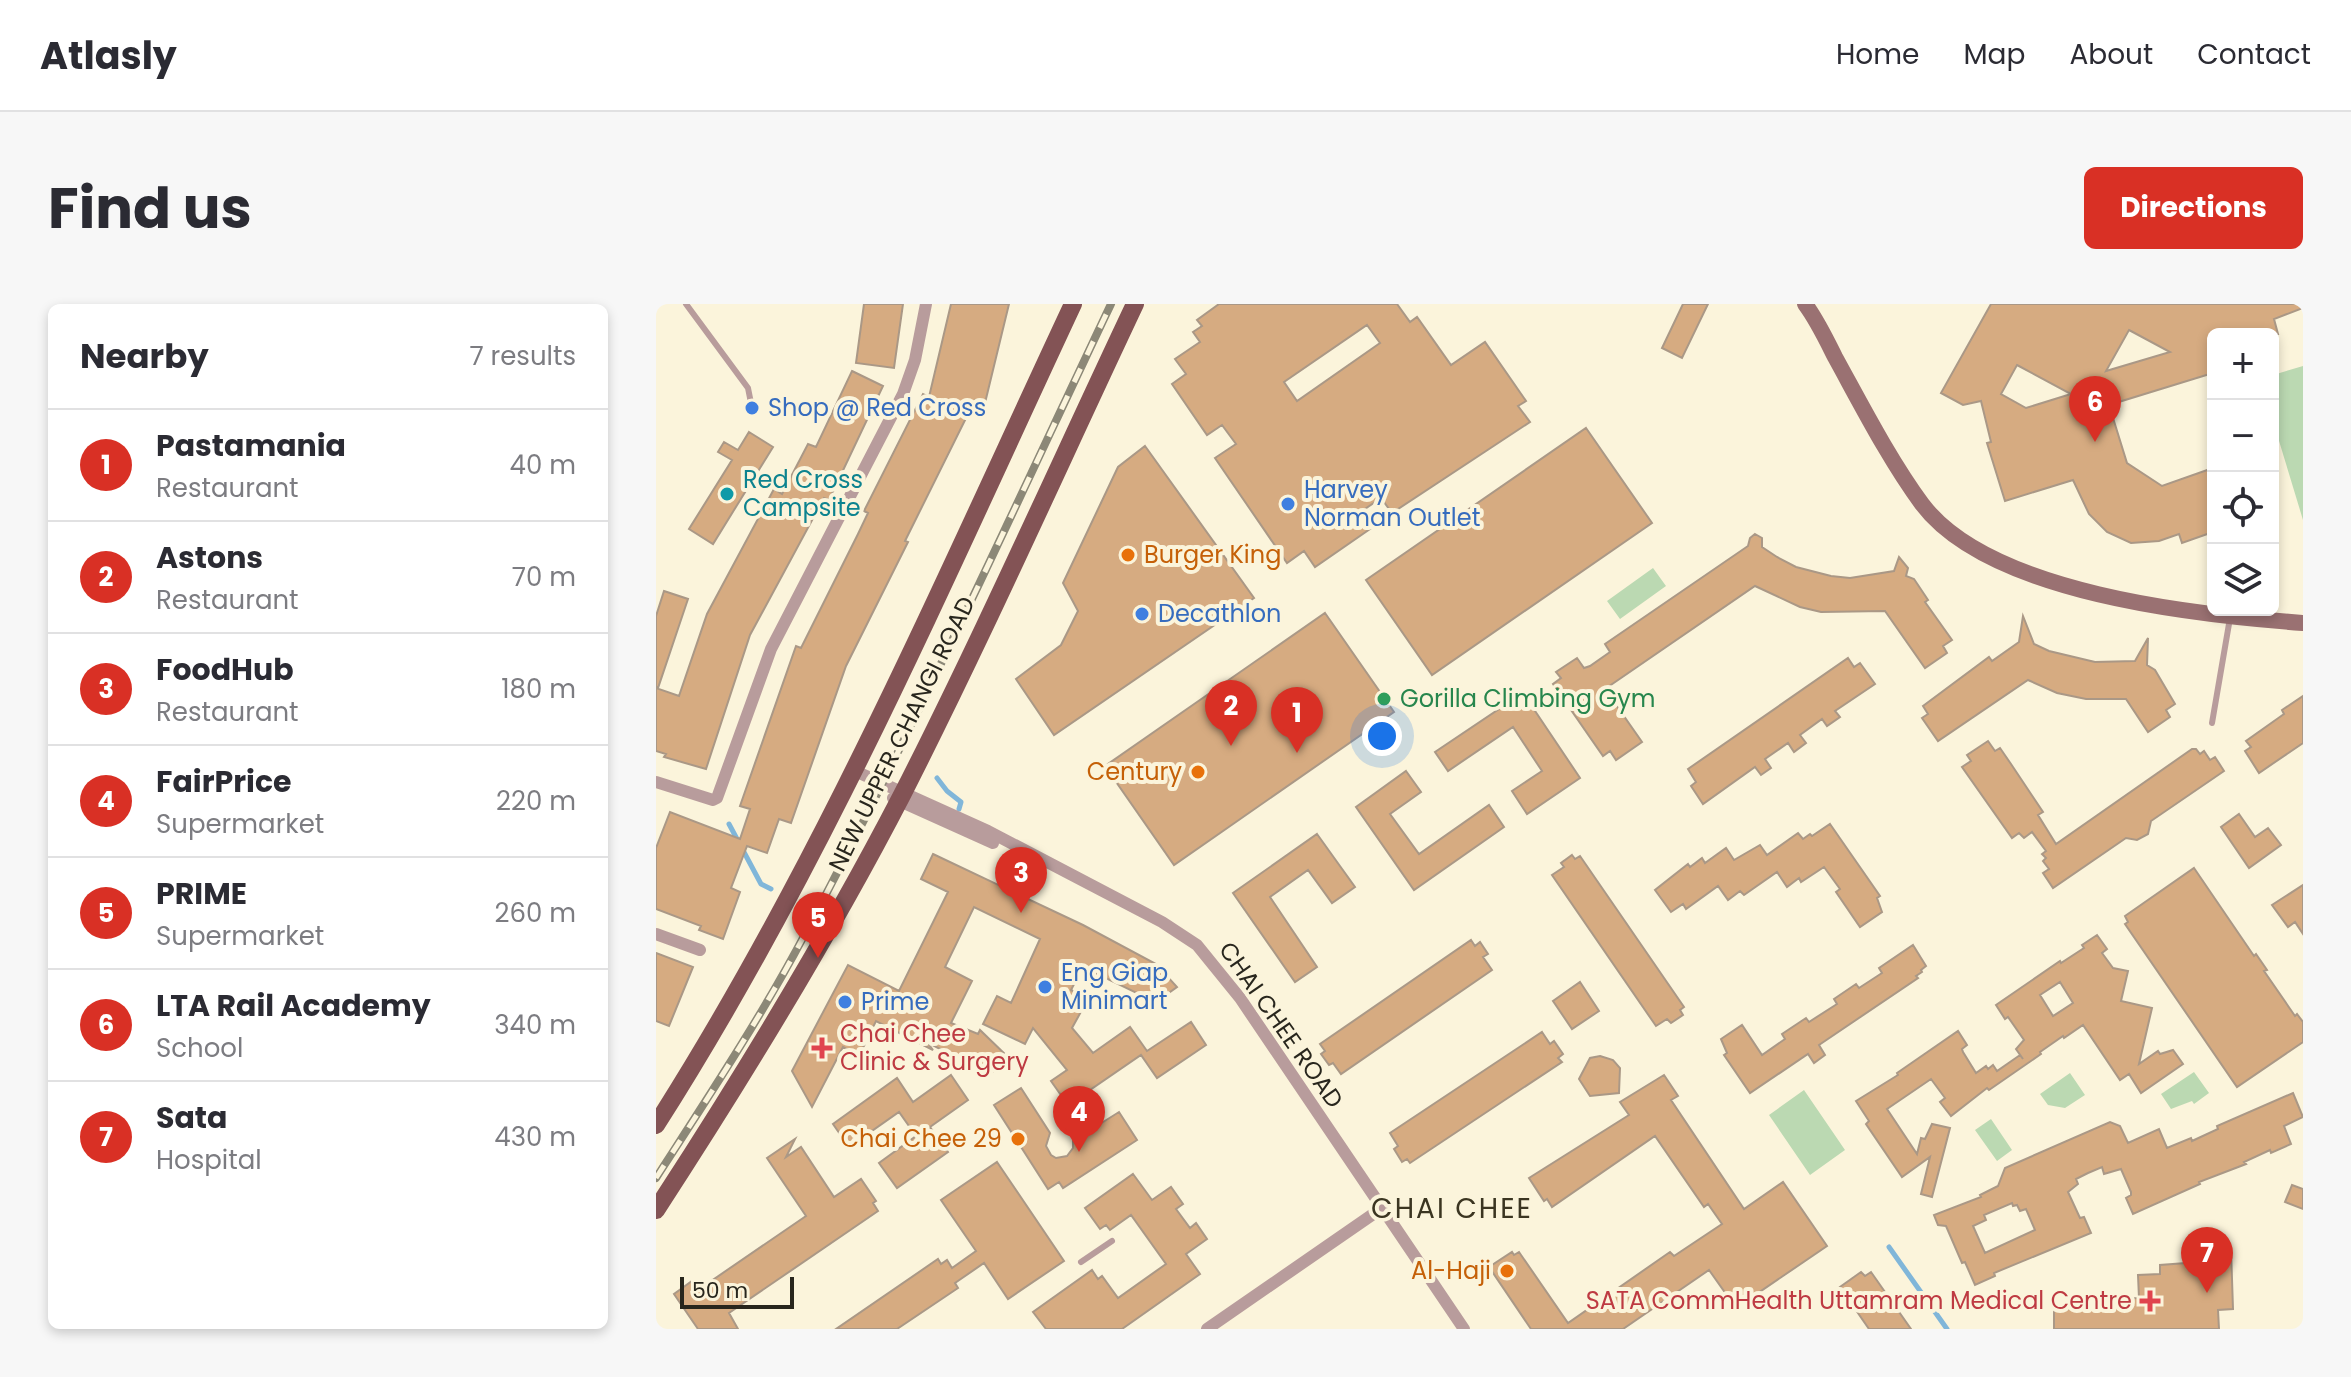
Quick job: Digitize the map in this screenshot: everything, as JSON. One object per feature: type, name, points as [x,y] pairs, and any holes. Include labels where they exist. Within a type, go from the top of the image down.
[{"type":"main road","name":"NEW UPPER CHANGI ROAD","points":[[656,1125],[762,949],[853,774],[1073,304]]},
{"type":"main road","name":"NEW UPPER CHANGI ROAD","points":[[656,1210],[730,1097],[811,962],[900,798],[1135,304]]},
{"type":"street","points":[[656,782],[713,800],[717,798],[771,649],[903,394],[915,360],[926,304]]},
{"type":"street","points":[[1809,305],[1860,402],[1923,506],[1971,547],[2042,579],[2134,602],[2230,618],[2303,623]]},
{"type":"street","name":"CHAI CHEE ROAD","points":[[853,774],[900,798],[988,831],[1162,922],[1197,945],[1240,998],[1455,1329]]},
{"type":"street","points":[[656,934],[700,950]]},
{"type":"street","points":[[1207,1329],[1379,1210]]},
{"type":"street","name":"CHAI CHEE ROAD","points":[[1379,1210],[1464,1329]]},
{"type":"lane","points":[[686,304],[748,388],[752,408]]},
{"type":"lane","points":[[2212,723],[2230,618]]},
{"type":"lane","points":[[1081,1262],[1112,1241]]},
{"type":"green space","points":[[2303,366],[2303,520],[2279,441],[2279,373]]},
{"type":"green space","points":[[1653,568],[1666,586],[1620,619],[1607,601]]},
{"type":"green space","points":[[2194,1072],[2209,1093],[2194,1104],[2192,1101],[2171,1109],[2161,1094]]},
{"type":"green space","points":[[2070,1073],[2085,1095],[2065,1108],[2048,1105],[2040,1094]]},
{"type":"green space","points":[[1804,1090],[1845,1150],[1810,1175],[1769,1115]]},
{"type":"green space","points":[[1991,1119],[2012,1150],[1997,1161],[1975,1130]]},
{"type":"building","points":[[864,304],[903,304],[894,368],[856,363]]},
{"type":"building","points":[[951,304],[1009,304],[985,403],[975,400],[846,666],[791,823],[779,819],[767,853],[747,846],[731,888],[740,892],[723,939],[699,930],[701,926],[656,909],[656,848],[670,812],[740,839],[750,809],[740,806],[796,646],[801,648],[868,513],[864,511],[923,394],[929,397]]},
{"type":"building","points":[[1219,304],[1397,304],[1410,322],[1417,317],[1451,365],[1485,342],[1526,401],[1518,406],[1530,422],[1392,513],[1381,498],[1359,513],[1370,529],[1315,567],[1304,551],[1287,563],[1215,458],[1236,444],[1222,425],[1207,435],[1172,384],[1186,374],[1175,359],[1200,342],[1193,332],[1202,326],[1197,320]],"holes":[[[1367,325],[1380,343],[1297,401],[1284,382]]]},
{"type":"building","points":[[1683,304],[1708,304],[1682,358],[1662,348]]},
{"type":"building","points":[[1991,304],[2303,304],[2303,308],[2274,319],[2276,328],[2207,328],[2207,375],[2109,405],[2127,463],[2162,486],[2207,470],[2207,534],[2182,543],[2179,534],[2159,541],[2131,543],[2107,532],[2089,514],[2073,480],[2005,501],[1987,443],[1991,442],[1981,401],[1963,405],[1941,393]],"holes":[[[2129,330],[2170,352],[2106,371]],[[2017,365],[2071,394],[2026,408],[2001,394]]]},
{"type":"building","points":[[852,371],[883,386],[829,500],[824,498],[750,635],[706,769],[664,757],[666,754],[656,751],[656,688],[679,696],[707,614],[774,489],[782,494],[808,444],[816,447]]},
{"type":"building","points":[[1586,428],[1652,523],[1432,675],[1366,580]]},
{"type":"building","name":"Red Cross Campsite","points":[[749,432],[773,447],[713,544],[689,529],[732,460],[718,452],[724,442],[738,450]]},
{"type":"building","points":[[1145,446],[1254,598],[1054,735],[1016,679],[1061,645],[1078,611],[1063,583],[1118,467]]},
{"type":"building","points":[[1755,534],[1762,538],[1762,547],[1777,557],[1796,567],[1831,576],[1850,578],[1894,571],[1899,557],[1908,568],[1906,576],[1914,579],[1928,600],[1925,602],[1952,640],[1943,646],[1947,653],[1925,668],[1885,611],[1821,612],[1800,607],[1755,586],[1605,689],[1642,742],[1616,760],[1610,751],[1603,756],[1553,684],[1561,678],[1556,672],[1577,658],[1584,668],[1590,666],[1610,652],[1605,644],[1748,546]]},
{"type":"building","points":[[664,591],[688,599],[658,688],[656,616]]},
{"type":"building","points":[[1325,613],[1394,712],[1174,865],[1105,766]]},
{"type":"building","points":[[2023,616],[2034,644],[2049,651],[2095,662],[2135,661],[2148,638],[2147,665],[2155,670],[2175,704],[2166,710],[2170,717],[2148,732],[2126,699],[2086,699],[2057,693],[2028,680],[1938,741],[1922,718],[1928,714],[1923,706],[1989,657],[1992,661],[2019,642]]},
{"type":"building","points":[[1848,658],[1854,667],[1860,663],[1875,684],[1835,711],[1840,717],[1827,726],[1822,719],[1800,735],[1806,743],[1794,752],[1788,743],[1765,759],[1771,768],[1761,775],[1755,767],[1703,804],[1691,786],[1696,782],[1688,769]]},
{"type":"building","points":[[1523,693],[1580,778],[1527,814],[1512,791],[1542,771],[1513,727],[1448,771],[1435,752]]},
{"type":"building","points":[[2303,696],[2303,743],[2259,773],[2245,751],[2251,747],[2246,741]]},
{"type":"building","points":[[1988,741],[1995,751],[2000,748],[2043,812],[2038,815],[2056,844],[2192,749],[2200,754],[2204,751],[2210,760],[2215,757],[2224,771],[2151,821],[2148,834],[2137,840],[2126,838],[2053,888],[2043,873],[2049,869],[2043,861],[2046,858],[2042,854],[2046,851],[2032,832],[2024,838],[2019,833],[2012,838],[1962,767],[1971,761],[1967,755]]},
{"type":"building","points":[[1406,771],[1421,792],[1390,814],[1419,854],[1489,805],[1504,827],[1414,890],[1356,807]]},
{"type":"building","points":[[2239,814],[2255,837],[2268,828],[2281,845],[2249,868],[2221,827]]},
{"type":"building","points":[[1830,824],[1880,896],[1877,898],[1882,912],[1860,927],[1836,892],[1840,889],[1824,867],[1787,887],[1777,872],[1744,895],[1740,891],[1728,900],[1718,886],[1686,909],[1683,904],[1671,912],[1655,890],[1688,864],[1690,867],[1702,858],[1705,863],[1726,848],[1734,860],[1760,845],[1767,855],[1798,833],[1803,839]]},
{"type":"building","points":[[1317,834],[1355,887],[1332,903],[1308,870],[1270,897],[1317,967],[1295,982],[1233,893]]},
{"type":"building","points":[[933,854],[1083,925],[1156,964],[1177,987],[1149,1007],[1137,993],[1083,967],[1071,990],[1088,999],[1072,1028],[1093,1053],[1130,1027],[1147,1051],[1191,1022],[1206,1045],[1157,1078],[1141,1055],[1068,1105],[1051,1081],[1067,1070],[1033,1028],[1025,1044],[983,1024],[997,996],[1011,1003],[1040,939],[974,907],[945,967],[972,981],[951,1023],[978,1034],[980,1030],[1009,1058],[1007,1063],[984,1077],[972,1066],[927,1042],[933,1050],[876,1021],[859,1056],[843,1047],[812,1107],[792,1071],[848,965],[899,991],[948,892],[921,879]]},
{"type":"building","points":[[1572,855],[1575,859],[1580,856],[1684,1007],[1680,1010],[1683,1015],[1671,1023],[1667,1019],[1656,1026],[1552,875],[1564,867],[1561,863]]},
{"type":"building","points":[[2194,868],[2254,956],[2256,954],[2267,970],[2264,971],[2295,1016],[2297,1014],[2303,1022],[2303,1042],[2237,1087],[2125,924],[2128,922],[2125,916]]},
{"type":"building","points":[[2303,885],[2303,934],[2295,922],[2288,927],[2272,905]]},
{"type":"building","points":[[2097,935],[2107,949],[2102,953],[2113,968],[2128,971],[2121,1001],[2152,1008],[2139,1064],[2158,1051],[2160,1054],[2173,1050],[2183,1064],[2141,1093],[2129,1074],[2120,1080],[2083,1025],[1989,1090],[1987,1088],[1951,1116],[1940,1102],[1945,1098],[1931,1079],[1887,1109],[1917,1154],[1921,1138],[1925,1139],[1932,1124],[1950,1128],[1932,1197],[1921,1194],[1930,1157],[1902,1177],[1866,1124],[1869,1121],[1856,1101],[1958,1031],[1967,1045],[1963,1052],[1976,1073],[1993,1065],[1997,1071],[2020,1055],[2023,1059],[2016,1049],[2024,1040],[1996,1005],[2084,948],[2082,945]],"holes":[[[2060,982],[2073,1003],[2053,1016],[2040,995]]]},
{"type":"building","points":[[1471,940],[1475,946],[1480,942],[1488,954],[1483,957],[1492,970],[1341,1074],[1333,1063],[1329,1065],[1321,1054],[1325,1051],[1320,1044]]},
{"type":"building","points":[[1913,945],[1926,966],[1916,976],[1918,978],[1819,1045],[1825,1055],[1814,1063],[1808,1054],[1750,1093],[1724,1055],[1727,1053],[1721,1039],[1742,1025],[1762,1055],[1785,1039],[1782,1034],[1806,1018],[1809,1022],[1837,1004],[1834,999],[1856,984],[1859,988],[1882,973],[1879,968]]},
{"type":"building","points":[[656,953],[693,967],[669,1026],[656,1021]]},
{"type":"building","points":[[1580,982],[1599,1011],[1572,1029],[1553,1001]]},
{"type":"building","points":[[1542,1032],[1550,1044],[1554,1041],[1563,1054],[1558,1058],[1562,1062],[1410,1163],[1407,1159],[1402,1162],[1394,1149],[1398,1146],[1390,1133]]},
{"type":"building","points":[[1600,1056],[1613,1060],[1620,1068],[1619,1093],[1590,1096],[1579,1079],[1590,1058]]},
{"type":"building","points":[[951,1075],[968,1100],[930,1127],[948,1152],[897,1188],[879,1163],[916,1136],[899,1112],[849,1147],[833,1124],[897,1078],[913,1102]]},
{"type":"building","points":[[1664,1075],[1678,1096],[1671,1100],[1744,1209],[1783,1182],[1827,1246],[1736,1308],[1709,1270],[1623,1329],[1531,1329],[1489,1267],[1512,1252],[1514,1255],[1519,1252],[1568,1323],[1670,1252],[1674,1256],[1722,1224],[1708,1204],[1704,1207],[1655,1136],[1552,1207],[1547,1199],[1544,1201],[1529,1178],[1629,1115],[1620,1102]]},
{"type":"building","points":[[1021,1088],[1050,1133],[1046,1146],[1056,1158],[1067,1156],[1073,1148],[1073,1141],[1119,1112],[1137,1140],[1063,1188],[1059,1182],[1048,1189],[994,1105]]},
{"type":"building","points":[[2293,1093],[2303,1117],[2284,1126],[2291,1144],[2271,1153],[2270,1150],[2244,1162],[2246,1164],[2199,1182],[2133,1214],[2126,1198],[2131,1192],[2121,1169],[2104,1174],[2102,1167],[2076,1179],[2078,1184],[2068,1192],[2091,1233],[1994,1273],[1995,1276],[1975,1285],[1946,1226],[1938,1225],[1934,1215],[1981,1197],[1998,1186],[2005,1168],[2110,1122],[2120,1126],[2128,1143],[2159,1129],[2167,1148],[2191,1138],[2192,1141],[2218,1129],[2217,1126]],"holes":[[[2012,1203],[2013,1206],[2017,1205],[2020,1211],[2026,1209],[2035,1230],[1985,1253],[1973,1226],[1986,1220],[1984,1215]]]},
{"type":"building","points":[[795,1139],[786,1157],[801,1147],[834,1197],[861,1179],[876,1201],[873,1203],[878,1211],[729,1313],[738,1329],[698,1329],[674,1294],[692,1281],[698,1290],[806,1216],[767,1158]]},
{"type":"building","points":[[997,1162],[1064,1261],[1008,1299],[984,1263],[955,1283],[958,1288],[897,1329],[836,1329],[938,1259],[941,1264],[947,1260],[952,1268],[976,1251],[941,1200]]},
{"type":"building","points":[[1133,1174],[1152,1200],[1171,1187],[1183,1204],[1176,1209],[1190,1228],[1196,1223],[1207,1239],[1186,1254],[1200,1274],[1122,1329],[1046,1329],[1033,1312],[1092,1270],[1098,1279],[1102,1276],[1118,1298],[1166,1264],[1131,1215],[1110,1230],[1106,1225],[1100,1229],[1085,1208]]},
{"type":"building","points":[[2292,1185],[2303,1189],[2303,1209],[2285,1202]]},
{"type":"building","points":[[2231,1249],[2233,1309],[2218,1310],[2219,1329],[2054,1329],[2054,1310],[2087,1308],[2087,1300],[2139,1298],[2138,1275],[2160,1274],[2160,1265],[2186,1263],[2186,1252]]},
{"type":"building","points":[[1861,1272],[1865,1276],[1871,1272],[1911,1329],[1869,1329],[1840,1287]]},
{"type":"waterway","points":[[937,778],[961,802],[959,809]]},
{"type":"waterway","points":[[729,824],[761,884],[771,889]]},
{"type":"waterway","points":[[1889,1247],[1947,1329]]},
{"type":"railway","points":[[656,1178],[769,998],[845,858],[961,622],[1111,304]]},
{"type":"place","name":"Shop @ Red Cross","points":[[752,408]]},
{"type":"place","name":"LTA Rail Academy","points":[[2095,442]]},
{"type":"place","name":"Red Cross Campsite","points":[[727,494]]},
{"type":"place","name":"Harvey Norman Outlet","points":[[1288,504]]},
{"type":"place","name":"Burger King","points":[[1128,555]]},
{"type":"place","name":"Decathlon","points":[[1142,614]]},
{"type":"place","name":"Gorilla Climbing Gym","points":[[1384,699]]},
{"type":"place","name":"Astons","points":[[1231,746]]},
{"type":"place","name":"Pastamania","points":[[1297,753]]},
{"type":"place","name":"Century","points":[[1198,772]]},
{"type":"place","name":"FoodHub","points":[[1021,913]]},
{"type":"place","name":"PRIME","points":[[818,958]]},
{"type":"place","name":"Eng Giap Minimart","points":[[1045,987]]},
{"type":"place","name":"Prime","points":[[845,1002]]},
{"type":"place","name":"Chai Chee Clinic & Surgery","points":[[822,1048]]},
{"type":"place","name":"Chai Chee 29","points":[[1018,1139]]},
{"type":"place","name":"FairPrice","points":[[1079,1152]]},
{"type":"place","name":"Al-Haji","points":[[1507,1271]]},
{"type":"place","name":"Sata","points":[[2207,1293]]},
{"type":"place","name":"SATA CommHealth Uttamram Medical Centre","points":[[2150,1301]]},
{"type":"district","name":"CHAI CHEE","points":[[1452,1208]]}]
